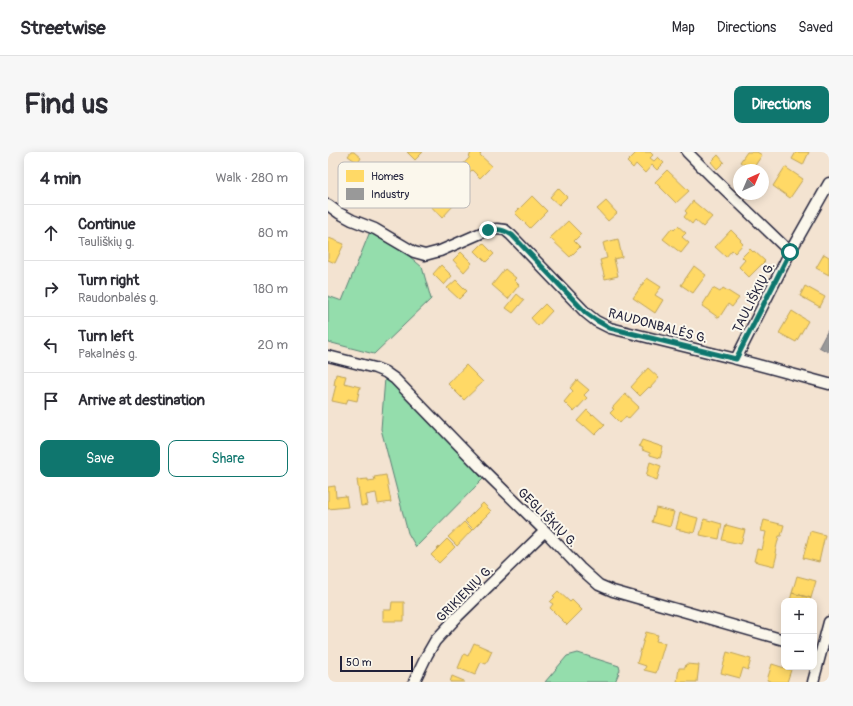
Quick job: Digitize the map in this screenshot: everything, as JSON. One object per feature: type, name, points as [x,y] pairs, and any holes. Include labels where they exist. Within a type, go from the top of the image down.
[{"type":"street","points":[[687,152],[790,252]]},
{"type":"street","name":"TAULIŠKIŲ G.","points":[[736,359],[790,252],[829,183]]},
{"type":"street","name":"RAUDONBALĖS G.","points":[[328,205],[339,213],[375,229],[414,252],[425,255],[440,251],[488,230],[505,230],[512,235],[586,313],[610,328],[829,384]]},
{"type":"street","name":"GEGLIŠKIŲ G.","points":[[328,356],[375,368],[385,372],[395,379],[483,470],[600,585],[613,591],[781,639]]},
{"type":"street","name":"GRIKIENIŲ G.","points":[[414,682],[435,641],[458,616],[545,531]]},
{"type":"street","points":[[813,682],[829,622]]},
{"type":"green space","points":[[371,229],[403,251],[422,267],[431,299],[374,354],[328,342],[328,296],[342,301]]},
{"type":"green space","points":[[385,378],[407,397],[483,479],[416,547],[408,533],[381,429]]},
{"type":"green space","points":[[578,653],[619,666],[620,670],[615,682],[545,682],[567,656]]},
{"type":"building: Homes","points":[[351,152],[354,152],[361,158],[359,162],[357,162],[348,156]]},
{"type":"building: Homes","points":[[407,152],[423,152],[415,160]]},
{"type":"building: Homes","points":[[471,152],[481,152],[480,155],[492,166],[480,178],[472,170],[470,172],[470,162],[465,162],[469,158]]},
{"type":"building: Homes","points":[[637,152],[650,152],[653,155],[650,158],[654,161],[658,157],[664,163],[657,170],[652,165],[645,173],[636,164],[633,168],[627,162]]},
{"type":"building: Homes","points":[[747,152],[757,152],[762,155],[756,164],[743,164],[740,162]]},
{"type":"building: Homes","points":[[796,152],[809,152],[803,165],[792,159]]},
{"type":"building: Homes","points":[[718,155],[724,162],[717,169],[711,162]]},
{"type":"building: Homes","points":[[785,167],[803,179],[790,198],[773,186]]},
{"type":"building: Homes","points":[[667,170],[689,191],[676,203],[655,182]]},
{"type":"building: Homes","points":[[558,188],[567,197],[559,205],[550,197]]},
{"type":"building: Homes","points":[[532,196],[547,211],[530,228],[515,213]]},
{"type":"building: Homes","points":[[606,201],[617,213],[608,221],[597,209]]},
{"type":"building: Homes","points":[[693,201],[712,217],[703,227],[695,220],[692,224],[684,217],[687,213],[685,211]]},
{"type":"building: Homes","points":[[433,208],[451,208],[442,218]]},
{"type":"building: Homes","points":[[568,221],[581,234],[574,241],[580,247],[570,257],[550,238]]},
{"type":"building: Homes","points":[[678,226],[686,233],[682,237],[689,243],[681,253],[663,239],[672,228],[674,230]]},
{"type":"building: Homes","points":[[731,230],[743,244],[735,253],[732,250],[726,257],[715,247]]},
{"type":"building: Homes","points":[[329,238],[344,244],[335,263],[328,260]]},
{"type":"building: Homes","points":[[618,239],[622,257],[614,259],[618,276],[605,279],[600,260],[607,258],[603,243]]},
{"type":"building: Homes","points":[[483,243],[494,254],[486,262],[475,251]]},
{"type":"building: Homes","points":[[750,249],[765,261],[749,277],[739,267],[745,260],[742,257]]},
{"type":"building: Homes","points":[[461,252],[472,263],[464,272],[453,260]]},
{"type":"building: Homes","points":[[824,254],[829,257],[829,275],[816,268]]},
{"type":"building: Homes","points":[[441,265],[452,276],[444,285],[433,274]]},
{"type":"building: Homes","points":[[694,266],[706,275],[693,293],[681,285]]},
{"type":"building: Homes","points":[[505,269],[516,278],[514,280],[519,285],[508,299],[492,285]]},
{"type":"building: Homes","points":[[647,278],[661,287],[655,295],[663,300],[655,313],[633,298]]},
{"type":"building: Homes","points":[[456,280],[467,291],[459,299],[447,288]]},
{"type":"building: Homes","points":[[805,286],[825,297],[820,307],[800,296]]},
{"type":"building: Homes","points":[[713,288],[720,292],[723,288],[739,298],[732,307],[728,304],[719,318],[702,306]]},
{"type":"building: Homes","points":[[517,294],[524,300],[513,313],[506,308]]},
{"type":"building: Homes","points":[[545,304],[552,311],[538,326],[531,318]]},
{"type":"building: Homes","points":[[792,311],[808,321],[796,342],[779,333]]},
{"type":"building: Homes","points":[[466,365],[483,382],[464,400],[448,384]]},
{"type":"building: Homes","points":[[648,368],[659,378],[640,396],[631,387]]},
{"type":"building: Homes","points":[[336,374],[346,376],[344,383],[360,387],[357,401],[348,399],[346,404],[332,401],[336,385],[334,385]]},
{"type":"building: Homes","points":[[577,380],[589,390],[584,395],[587,398],[574,412],[564,402],[573,391],[570,388]]},
{"type":"building: Homes","points":[[625,394],[639,407],[628,419],[626,416],[620,423],[610,413],[614,409],[612,408]]},
{"type":"building: Homes","points":[[587,410],[605,425],[595,435],[577,421]]},
{"type":"building: Homes","points":[[642,440],[663,447],[660,458],[650,455],[650,453],[642,450],[643,448],[639,446]]},
{"type":"building: Homes","points":[[650,462],[661,466],[657,480],[646,476]]},
{"type":"building: Homes","points":[[386,475],[391,502],[378,504],[376,493],[366,495],[368,505],[361,506],[357,480],[375,480],[374,477]]},
{"type":"building: Homes","points":[[335,486],[336,497],[346,496],[348,507],[328,509],[328,487]]},
{"type":"building: Homes","points":[[483,503],[491,511],[473,529],[465,521]]},
{"type":"building: Homes","points":[[656,508],[674,512],[670,527],[652,522]]},
{"type":"building: Homes","points":[[680,513],[698,518],[694,533],[676,529]]},
{"type":"building: Homes","points":[[704,519],[722,524],[719,539],[700,535]]},
{"type":"building: Homes","points":[[764,520],[784,525],[781,536],[779,536],[774,566],[754,561],[757,549],[762,550],[766,532],[761,531]]},
{"type":"building: Homes","points":[[464,522],[472,530],[457,546],[448,537]]},
{"type":"building: Homes","points":[[726,525],[745,530],[741,544],[722,540]]},
{"type":"building: Homes","points":[[810,531],[825,535],[819,562],[803,558]]},
{"type":"building: Homes","points":[[447,539],[455,547],[439,563],[431,555]]},
{"type":"building: Homes","points":[[797,576],[816,581],[811,598],[792,593]]},
{"type":"building: Homes","points":[[558,591],[570,602],[572,600],[582,610],[567,625],[550,608],[553,604],[550,602]]},
{"type":"building: Homes","points":[[792,593],[811,598],[791,598]]},
{"type":"building: Homes","points":[[392,602],[404,602],[404,621],[383,621],[383,610],[391,610]]},
{"type":"building: Homes","points":[[646,632],[658,635],[656,641],[665,643],[656,673],[644,670],[646,666],[637,663]]},
{"type":"building: Homes","points":[[474,643],[492,651],[486,664],[481,662],[475,675],[458,668],[464,654],[468,656]]},
{"type":"building: Homes","points":[[727,652],[751,659],[748,670],[743,668],[740,678],[721,673]]},
{"type":"building: Homes","points":[[686,664],[699,665],[697,682],[677,682],[679,668],[685,668]]},
{"type":"building: Homes","points":[[772,664],[781,667],[781,670],[791,670],[787,682],[771,682],[767,680]]},
{"type":"building: Homes","points":[[452,676],[464,681],[464,682],[450,682]]},
{"type":"building: Industry","points":[[828,330],[829,350],[828,352],[819,347]]},
{"type":"route","points":[[488,230],[505,230],[512,235],[586,313],[610,328],[736,359],[790,252]]}]
